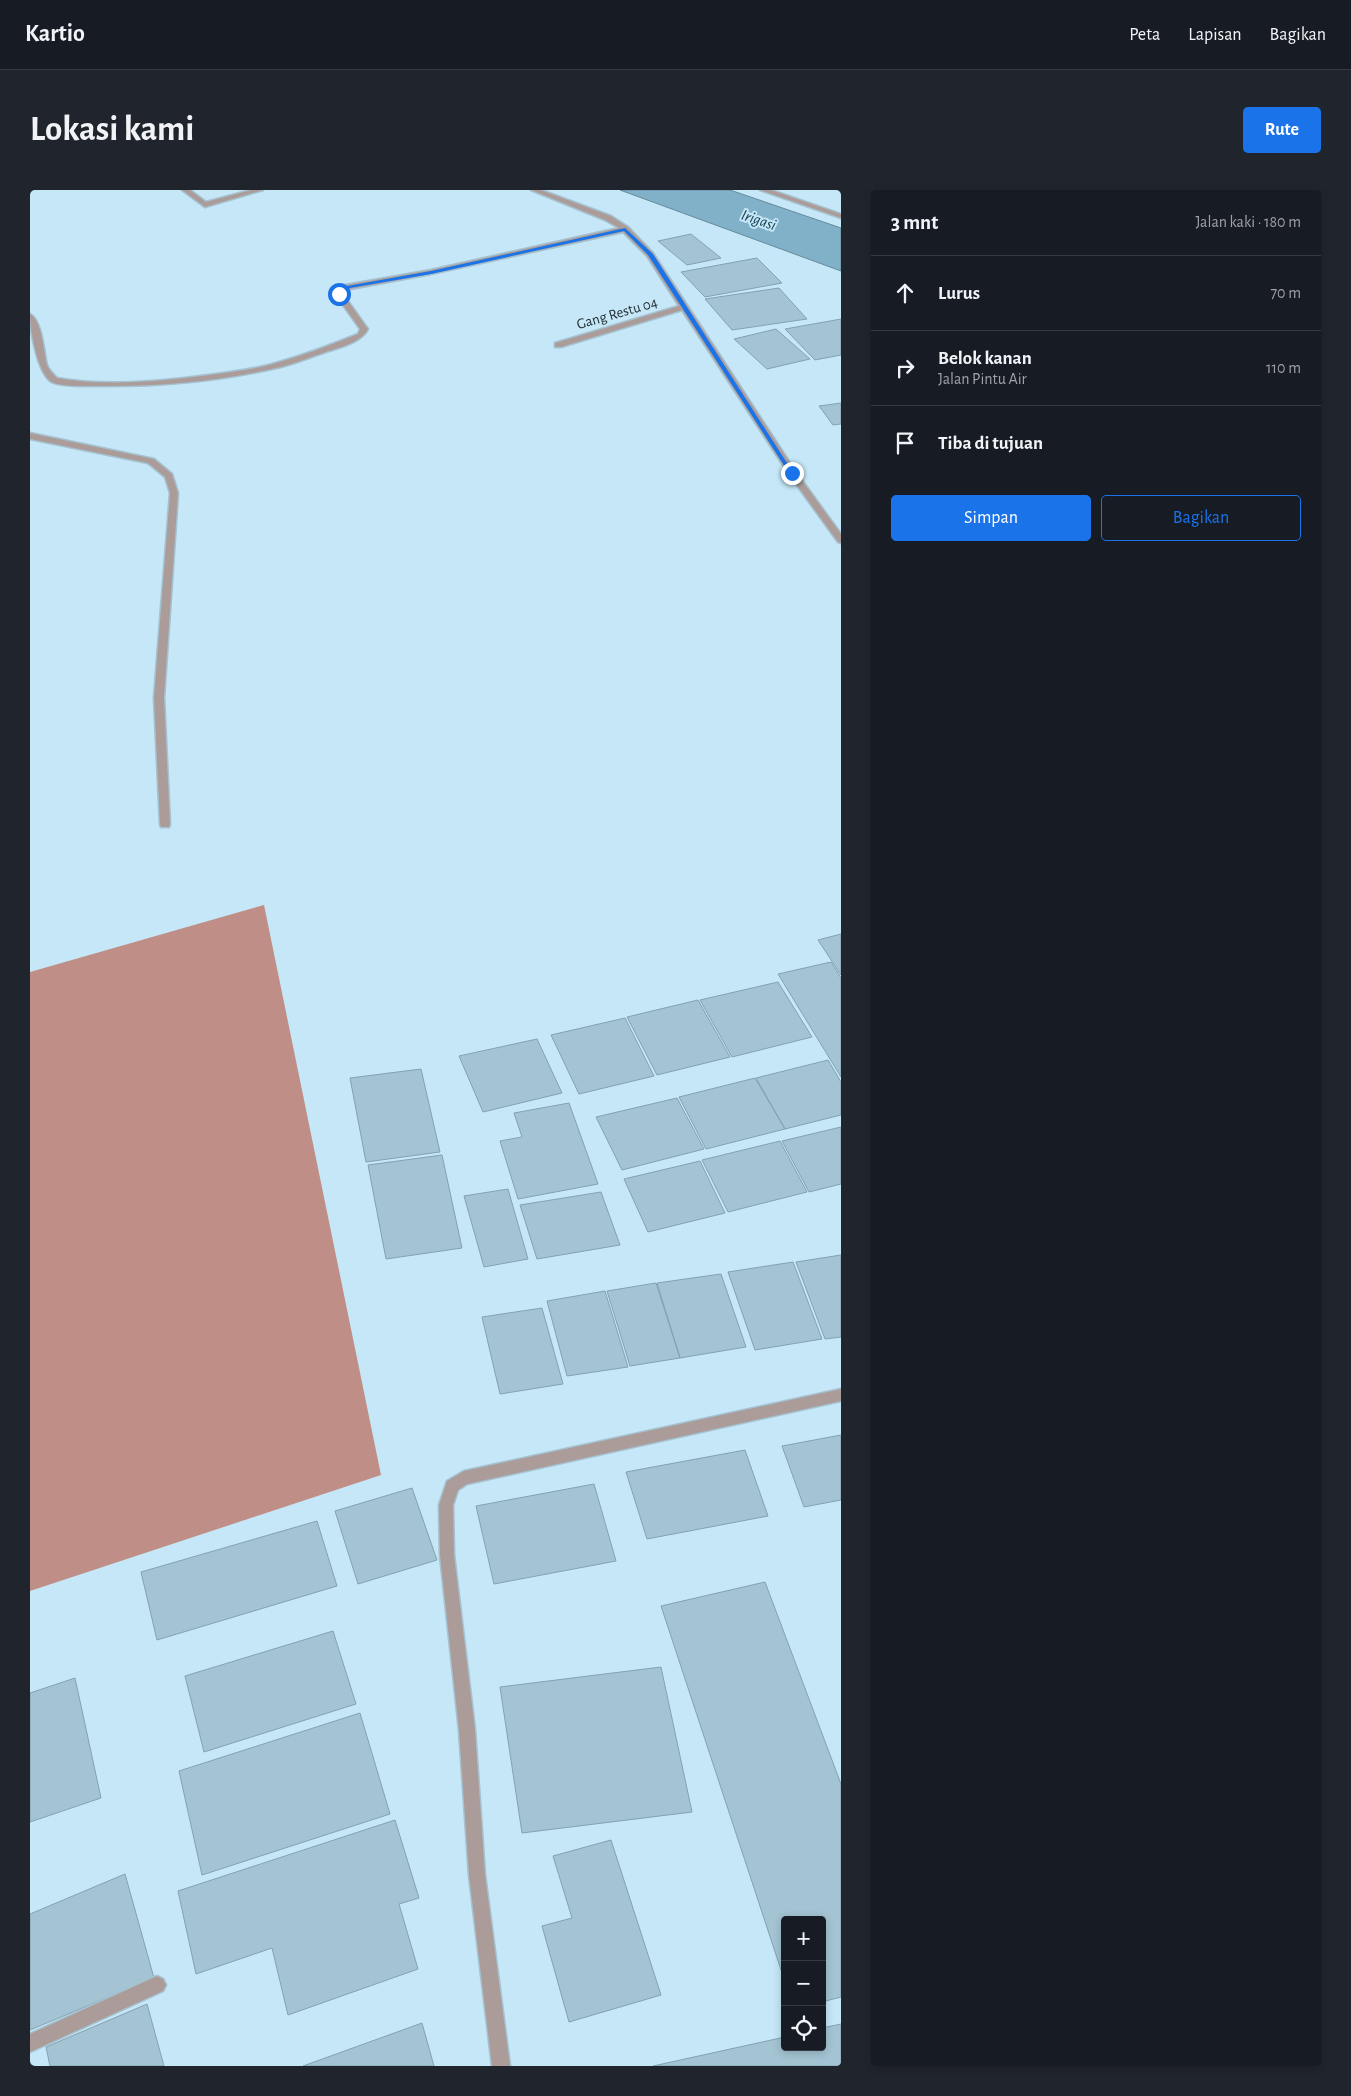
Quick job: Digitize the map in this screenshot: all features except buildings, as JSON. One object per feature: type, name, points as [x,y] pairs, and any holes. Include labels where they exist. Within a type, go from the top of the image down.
[{"type":"street","points":[[186,190],[205,205],[259,190]]},
{"type":"street","points":[[534,190],[608,218],[625,229],[650,254],[792,473],[841,540]]},
{"type":"street","points":[[764,190],[841,216]]},
{"type":"street","points":[[30,316],[37,333],[44,368],[54,380],[71,383],[130,384],[181,381],[233,374],[276,366],[333,347],[361,335],[364,329],[339,294],[338,290],[342,288],[459,266],[625,229]]},
{"type":"street","name":"Gang Restu 04","points":[[558,345],[685,307]]},
{"type":"street","points":[[30,436],[151,461],[169,476],[174,494],[159,698],[165,824]]},
{"type":"street","points":[[501,2066],[477,1875],[467,1730],[447,1555],[446,1505],[452,1486],[464,1478],[616,1442],[841,1395]]},
{"type":"street","points":[[30,2043],[156,1985]]},
{"type":"shaded area","points":[[264,905],[381,1475],[30,1591],[30,972]]},
{"type":"water","name":"Irigasi","points":[[620,190],[730,190],[841,228],[841,271]]},
{"type":"route","points":[[339,294],[338,290],[342,288],[431,272],[625,229],[650,254],[792,473]]}]
